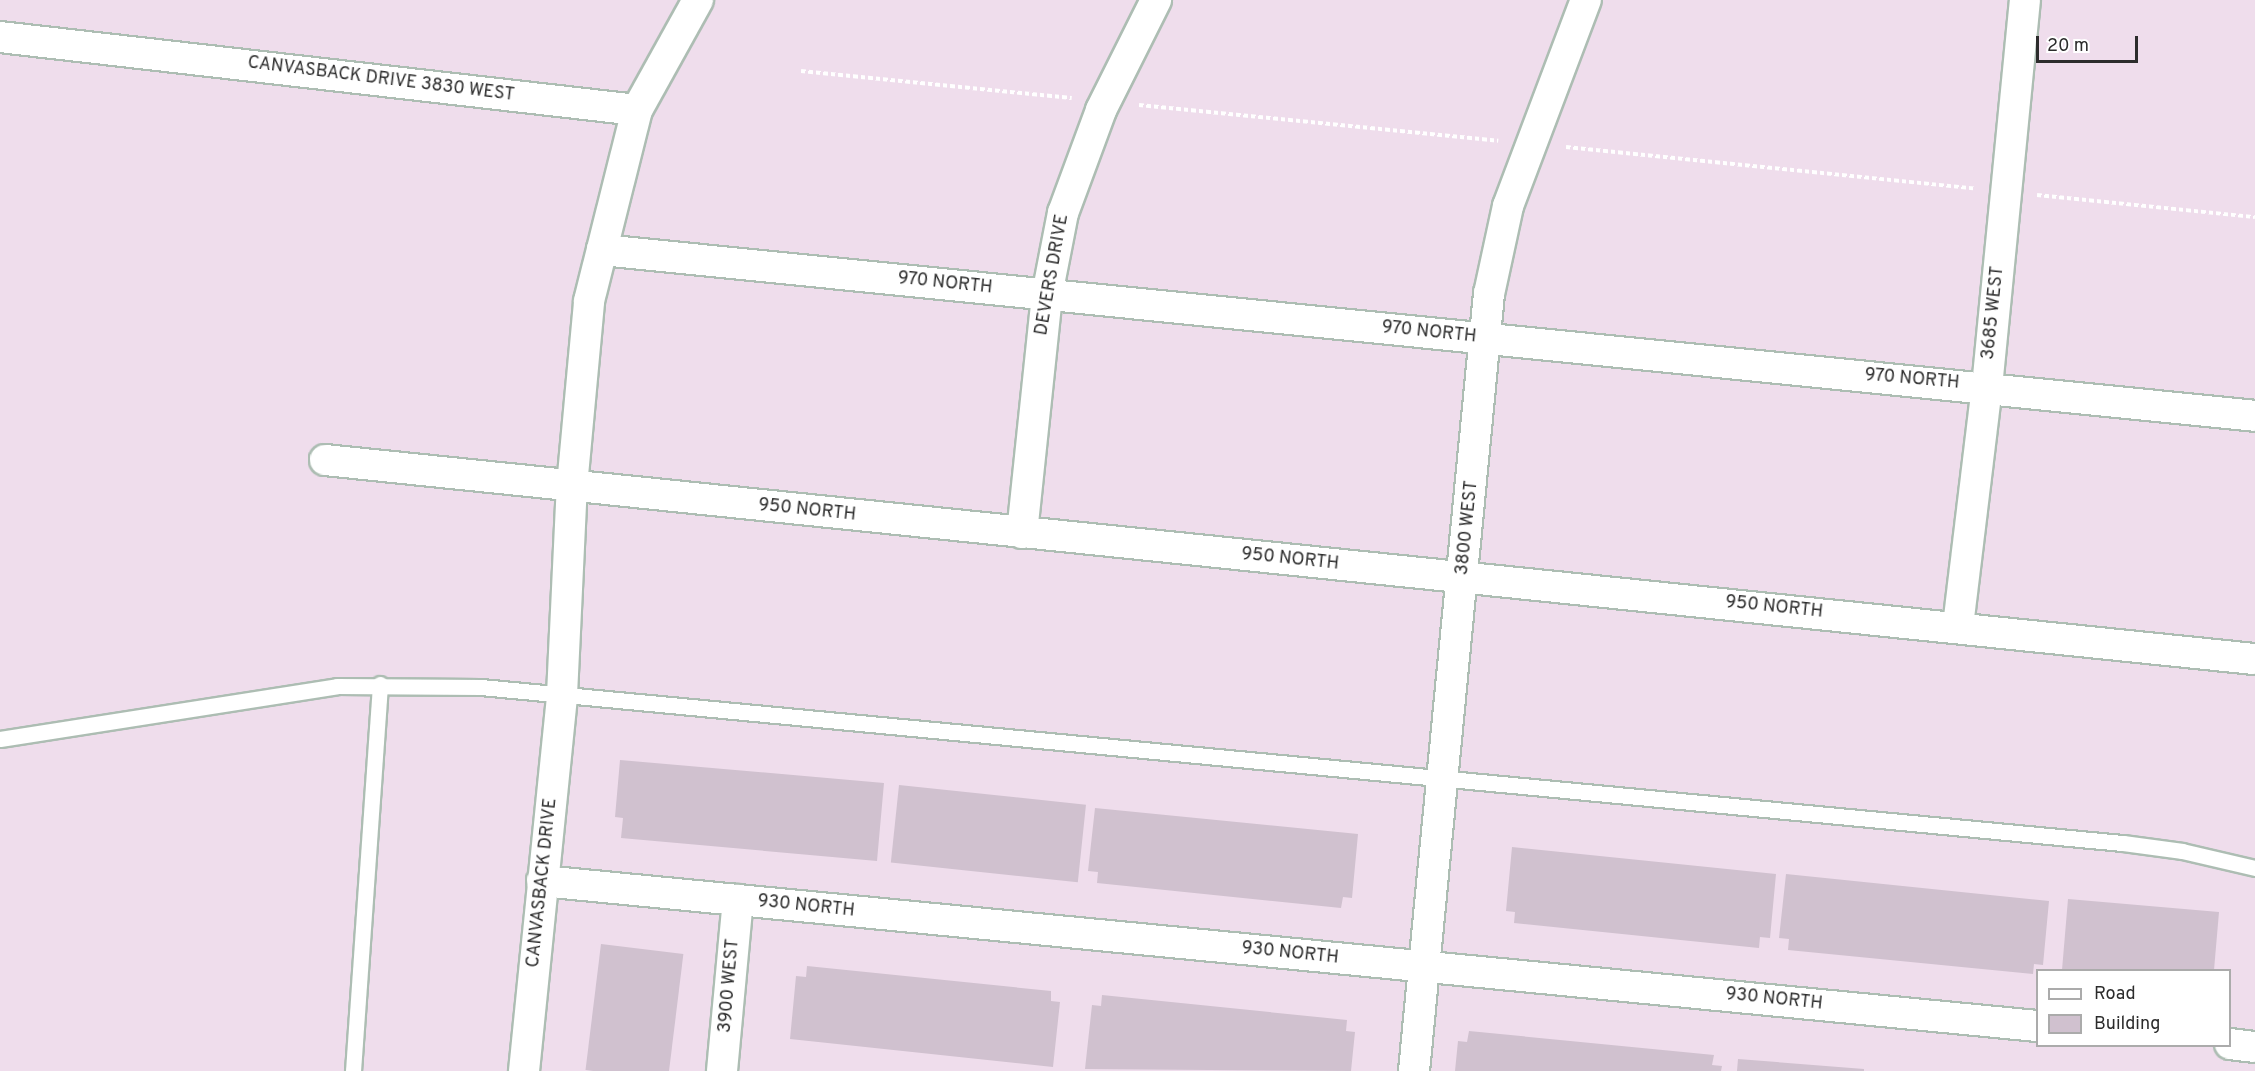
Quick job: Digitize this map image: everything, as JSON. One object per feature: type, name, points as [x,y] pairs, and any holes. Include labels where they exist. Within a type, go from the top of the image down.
[{"type":"street","points":[[637,110],[698,0]]},
{"type":"street","name":"DEVERS DRIVE","points":[[1022,533],[1047,295],[1063,213],[1080,161],[1156,0]]},
{"type":"street","name":"3800 WEST","points":[[1414,1071],[1490,294],[1508,206],[1586,0]]},
{"type":"street","name":"3685 WEST","points":[[1958,626],[1987,387],[2025,0]]},
{"type":"street","name":"CANVASBACK DRIVE 3830 WEST","points":[[0,37],[637,110]]},
{"type":"street","name":"CANVASBACK DRIVE","points":[[524,1071],[562,695],[572,486],[590,301],[637,110]]},
{"type":"street","name":"970 NORTH","points":[[602,249],[1987,387],[2255,416]]},
{"type":"street","name":"950 NORTH","points":[[325,460],[1463,578],[1958,626],[2255,659]]},
{"type":"street","name":"930 NORTH","points":[[542,881],[2036,1026]]},
{"type":"street","name":"3900 WEST","points":[[722,1071],[738,900]]},
{"type":"street","points":[[2231,1044],[2255,1047]]},
{"type":"lane","points":[[353,1071],[380,684]]},
{"type":"lane","points":[[0,739],[337,686],[380,684],[481,687],[1443,781],[2152,846],[2255,868]]},
{"type":"path","points":[[801,71],[1054,96]]},
{"type":"path","points":[[1158,107],[1494,140]]},
{"type":"path","points":[[1564,147],[1969,188]]},
{"type":"path","points":[[2043,195],[2255,217]]},
{"type":"building","points":[[620,760],[884,783],[877,861],[621,838],[623,818],[615,817]]},
{"type":"building","points":[[899,785],[1086,805],[1078,882],[891,863]]},
{"type":"building","points":[[1095,808],[1358,834],[1352,898],[1343,897],[1341,908],[1097,883],[1098,872],[1088,871]]},
{"type":"building","points":[[1512,847],[1776,874],[1770,938],[1760,937],[1759,948],[1514,923],[1515,912],[1506,911]]},
{"type":"building","points":[[1786,874],[2049,901],[2043,965],[2034,964],[2033,974],[1788,950],[1789,939],[1779,938]]},
{"type":"building","points":[[2068,899],[2219,912],[2214,969],[2062,969]]},
{"type":"building","points":[[601,944],[683,954],[669,1071],[586,1070]]},
{"type":"building","points":[[807,966],[1051,991],[1051,1001],[1060,1002],[1053,1067],[790,1039],[796,976],[806,977]]},
{"type":"building","points":[[1102,995],[1347,1020],[1346,1031],[1355,1032],[1351,1071],[1085,1069],[1092,1005],[1101,1006]]},
{"type":"building","points":[[1469,1031],[1714,1055],[1712,1065],[1722,1066],[1721,1071],[1455,1071],[1458,1041],[1467,1042]]},
{"type":"building","points":[[1738,1059],[1864,1069],[1864,1071],[1737,1071]]}]
